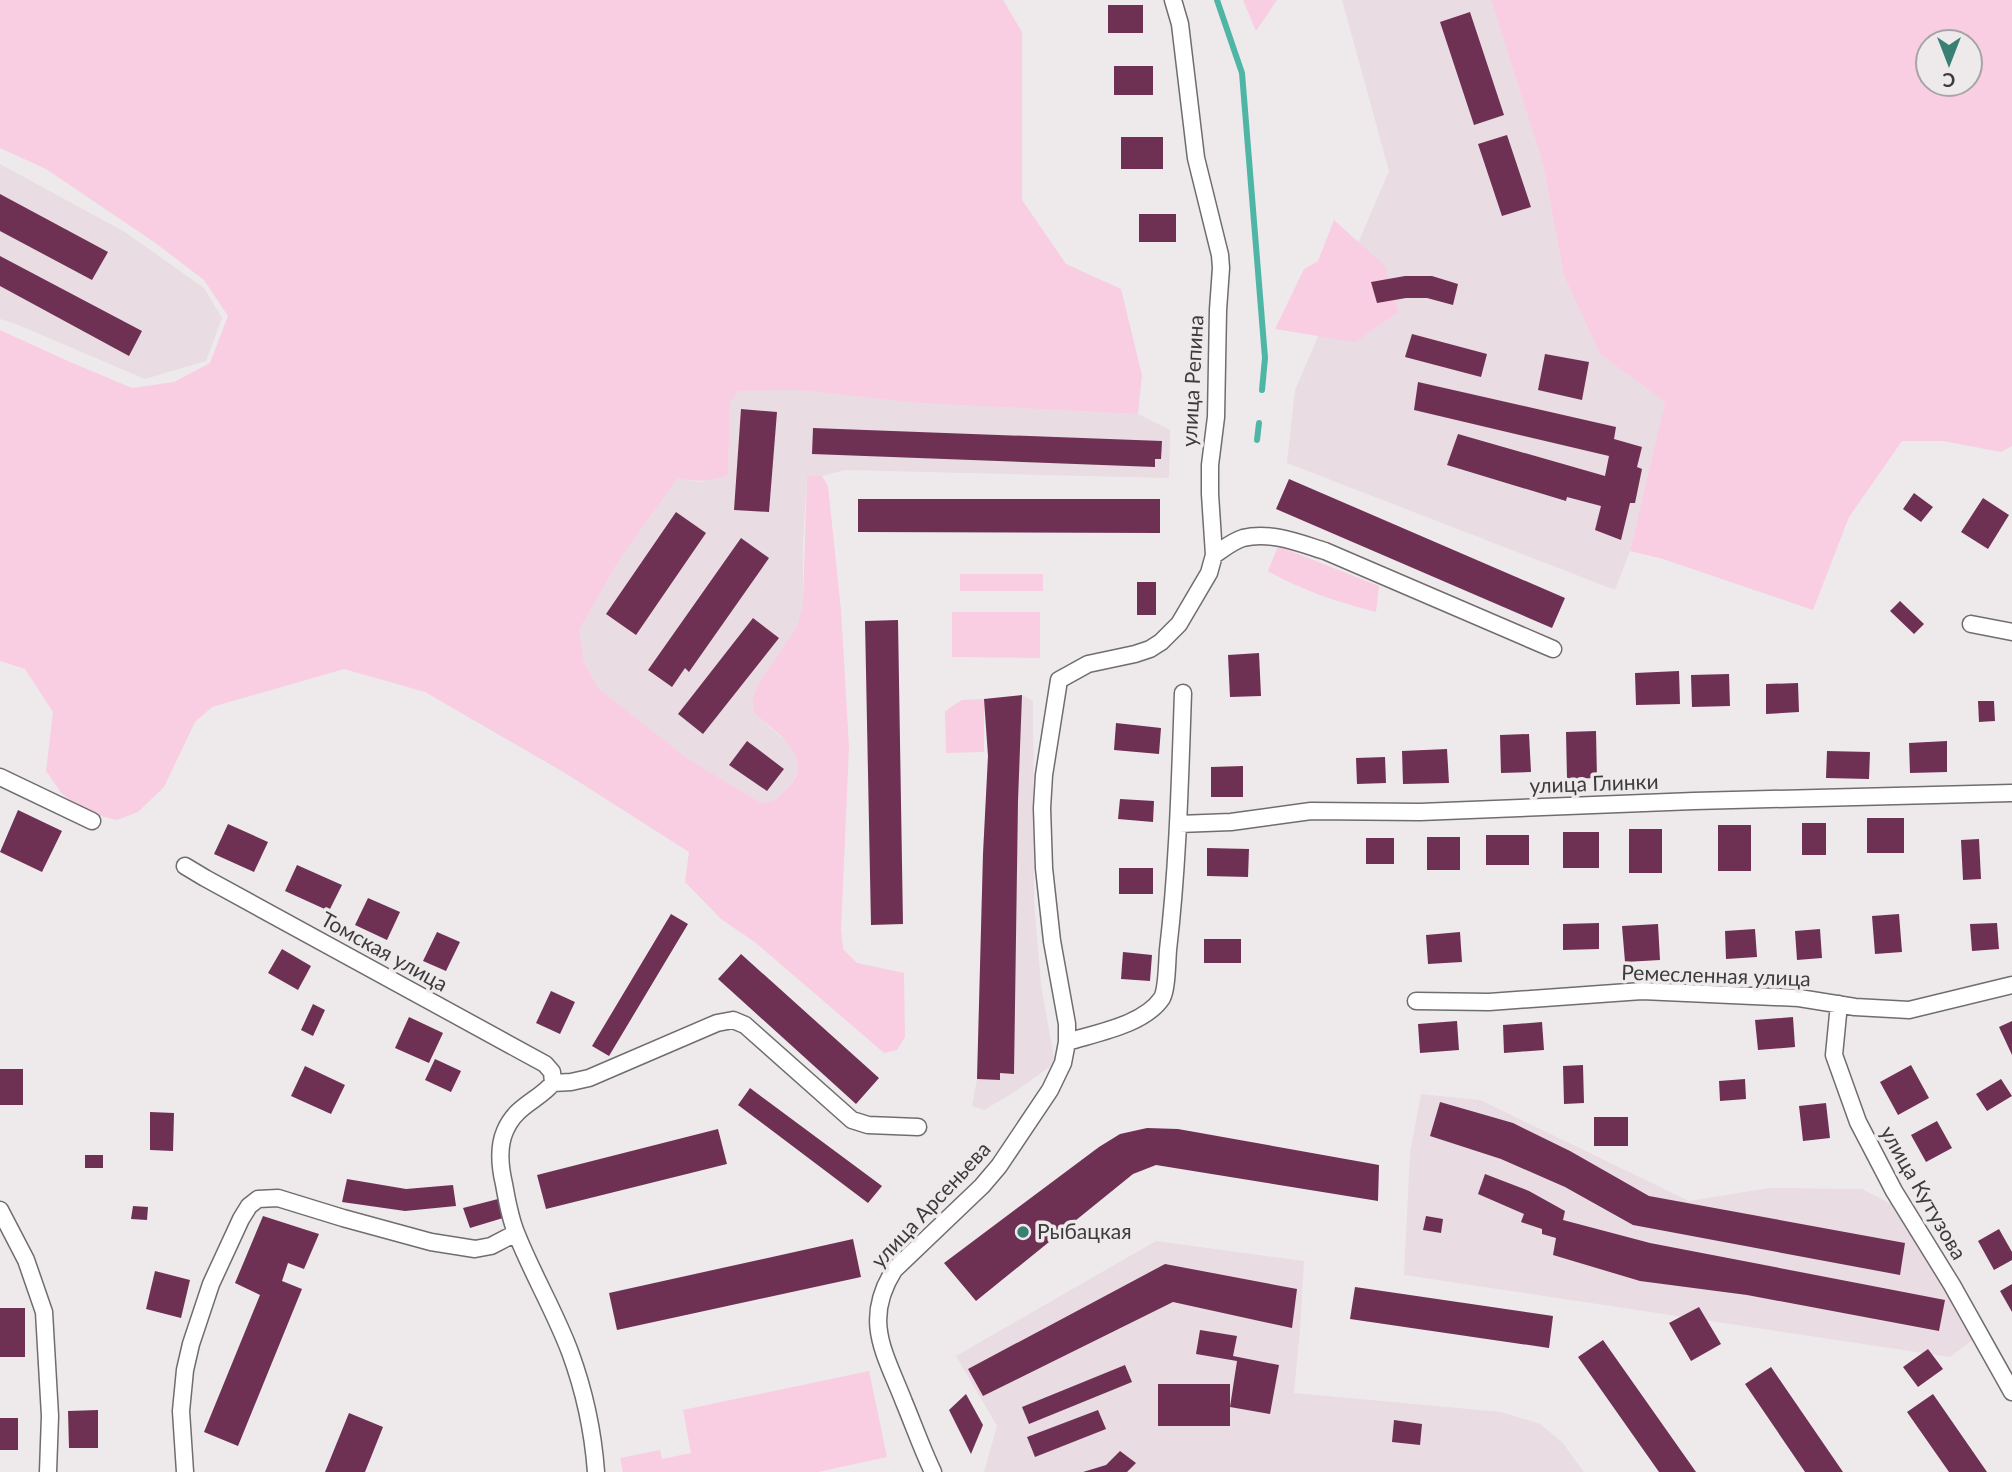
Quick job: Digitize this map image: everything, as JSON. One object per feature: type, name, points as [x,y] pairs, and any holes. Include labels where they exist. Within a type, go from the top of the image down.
[{"type":"street","name":"улица Репина","points":[[1059,680],[1088,664],[1135,654],[1161,642],[1179,624],[1209,573],[1214,555],[1210,465],[1216,417],[1217,310],[1221,268],[1196,158],[1180,24],[1174,0]]},
{"type":"street","points":[[1214,555],[1249,537],[1294,542],[1325,551],[1553,649]]},
{"type":"street","points":[[1971,624],[2012,632]]},
{"type":"street","name":"улица Арсеньева","points":[[933,1472],[885,1359],[878,1321],[884,1286],[894,1270],[999,1166],[1050,1090],[1063,1063],[1067,1024],[1052,941],[1044,869],[1042,808],[1044,775],[1059,680]]},
{"type":"street","points":[[1067,1042],[1122,1025],[1147,1014],[1163,996],[1179,824],[1182,693]]},
{"type":"street","points":[[0,777],[92,821]]},
{"type":"street","name":"улица Глинки","points":[[1179,824],[1231,822],[1311,811],[1419,812],[1694,801],[2012,793]]},
{"type":"street","name":"Томская улица","points":[[186,866],[545,1064],[552,1072],[553,1083]]},
{"type":"street","name":"Ремесленная улица","points":[[1416,1001],[1489,1002],[1642,991],[1799,998],[1909,1010],[2012,985]]},
{"type":"street","name":"улица Кутузова","points":[[1839,1004],[1834,1055],[1858,1122],[1894,1191],[1952,1285],[2012,1392]]},
{"type":"street","points":[[596,1472],[583,1394],[571,1356],[516,1233],[501,1169],[502,1139],[512,1118],[553,1083],[589,1078],[717,1023],[733,1020],[745,1025],[852,1120],[868,1125],[918,1127]]},
{"type":"street","points":[[185,1472],[181,1410],[191,1344],[211,1284],[240,1219],[258,1199],[278,1198],[431,1241],[475,1249],[491,1247],[516,1233]]},
{"type":"street","points":[[0,1210],[26,1259],[44,1312],[50,1416],[48,1472]]},
{"type":"shaded area","points":[[0,0],[1003,0],[1022,32],[1022,200],[1066,264],[1121,289],[1142,375],[1138,414],[917,403],[797,390],[739,391],[730,402],[728,475],[703,481],[678,478],[619,560],[579,630],[584,662],[598,688],[687,758],[761,803],[777,798],[796,776],[798,765],[790,746],[754,713],[753,699],[758,685],[797,627],[803,602],[807,476],[822,476],[828,486],[841,610],[849,747],[841,930],[843,949],[857,963],[904,973],[905,1037],[897,1050],[884,1053],[756,943],[721,919],[685,882],[689,852],[565,773],[425,692],[344,669],[212,707],[195,722],[164,787],[138,812],[117,820],[88,813],[62,794],[46,771],[53,712],[25,669],[0,661],[0,330],[132,388],[174,382],[210,363],[228,316],[204,280],[154,242],[46,169],[0,148]]},
{"type":"shaded area","points":[[1243,0],[1277,0],[1256,31]]},
{"type":"shaded area","points":[[1342,0],[1491,0],[1543,164],[1564,276],[1600,354],[1665,402],[1630,551],[1615,590],[1287,463],[1295,390],[1389,171]]},
{"type":"shaded area","points":[[1491,0],[2012,0],[2012,446],[2001,452],[1943,441],[1902,441],[1849,517],[1813,610],[1663,559],[1630,551],[1665,402],[1600,354],[1564,276],[1543,164]]},
{"type":"shaded area","points":[[0,164],[125,232],[204,288],[222,318],[206,361],[145,379],[0,319]]},
{"type":"shaded area","points":[[1334,220],[1385,266],[1398,312],[1355,342],[1275,329],[1304,269],[1318,261]]},
{"type":"shaded area","points":[[797,390],[917,403],[1138,414],[1170,430],[1169,478],[845,470],[822,476],[807,476],[803,602],[797,627],[780,653],[754,713],[793,748],[799,768],[793,782],[780,798],[761,803],[687,758],[598,688],[584,662],[579,630],[619,560],[678,478],[699,482],[728,475],[730,402],[739,391]]},
{"type":"shaded area","points":[[1278,546],[1379,586],[1376,612],[1320,595],[1268,571]]},
{"type":"shaded area","points":[[960,574],[1043,574],[1043,591],[960,591]]},
{"type":"shaded area","points":[[952,612],[1040,612],[1040,658],[952,657]]},
{"type":"shaded area","points":[[1022,695],[1033,701],[1034,901],[1041,985],[1055,1063],[984,1110],[972,1106],[977,1079],[988,756],[984,699]]},
{"type":"shaded area","points":[[984,699],[984,752],[946,753],[945,711],[962,700]]},
{"type":"shaded area","points":[[1421,1094],[1480,1100],[1689,1201],[1769,1188],[1862,1189],[1918,1218],[1987,1329],[1950,1357],[1404,1275],[1410,1153]]},
{"type":"shaded area","points":[[1156,1241],[1304,1261],[1294,1393],[1501,1412],[1540,1424],[1562,1442],[1584,1472],[984,1472],[997,1426],[956,1356]]},
{"type":"shaded area","points":[[869,1371],[887,1457],[818,1472],[623,1472],[620,1458],[660,1450],[662,1459],[691,1453],[683,1410]]},
{"type":"building","points":[[1108,5],[1143,5],[1143,33],[1108,33]]},
{"type":"building","points":[[1470,12],[1504,115],[1474,125],[1440,22]]},
{"type":"building","points":[[1114,66],[1153,66],[1153,95],[1114,95]]},
{"type":"building","points":[[1507,135],[1531,207],[1502,216],[1478,144]]},
{"type":"building","points":[[1121,137],[1163,137],[1163,169],[1121,169]]},
{"type":"building","points":[[0,194],[108,252],[92,280],[0,231]]},
{"type":"building","points":[[1139,214],[1176,214],[1176,242],[1139,242]]},
{"type":"building","points":[[0,256],[142,331],[129,356],[0,286]]},
{"type":"building","points":[[1405,276],[1432,276],[1458,284],[1453,305],[1427,298],[1377,303],[1371,282]]},
{"type":"building","points":[[1412,334],[1487,354],[1481,377],[1405,357]]},
{"type":"building","points":[[1545,354],[1589,362],[1582,400],[1538,390]]},
{"type":"building","points":[[1418,382],[1616,427],[1614,439],[1642,447],[1637,467],[1642,469],[1635,503],[1630,503],[1621,540],[1595,530],[1601,506],[1567,497],[1566,501],[1447,465],[1458,434],[1605,476],[1609,456],[1414,410]]},
{"type":"building","points":[[741,409],[777,412],[769,512],[734,510]]},
{"type":"building","points":[[813,428],[1162,441],[1161,459],[1155,459],[1155,467],[812,454]]},
{"type":"building","points":[[1289,479],[1565,598],[1552,628],[1276,509]]},
{"type":"building","points":[[1914,493],[1933,507],[1921,522],[1903,509]]},
{"type":"building","points":[[1983,498],[2009,515],[1988,549],[1961,532]]},
{"type":"building","points":[[858,499],[1160,499],[1160,533],[858,532]]},
{"type":"building","points":[[676,512],[706,533],[636,635],[606,614]]},
{"type":"building","points":[[741,538],[769,558],[689,672],[685,668],[672,687],[648,670]]},
{"type":"building","points":[[1137,582],[1156,582],[1156,615],[1137,615]]},
{"type":"building","points":[[1900,601],[1924,624],[1914,634],[1890,611]]},
{"type":"building","points":[[753,618],[779,638],[703,734],[678,714]]},
{"type":"building","points":[[898,620],[903,924],[871,925],[865,621]]},
{"type":"building","points":[[1259,653],[1261,696],[1230,697],[1228,655]]},
{"type":"building","points":[[1679,671],[1680,704],[1636,705],[1635,673]]},
{"type":"building","points":[[1729,674],[1730,706],[1692,707],[1691,675]]},
{"type":"building","points":[[1798,683],[1799,712],[1766,714],[1766,684]]},
{"type":"building","points":[[1022,695],[1014,1074],[1000,1073],[1000,1080],[977,1079],[988,756],[984,699]]},
{"type":"building","points":[[1978,701],[1994,701],[1995,721],[1979,722]]},
{"type":"building","points":[[1116,723],[1161,728],[1159,754],[1114,750]]},
{"type":"building","points":[[1596,731],[1597,778],[1567,779],[1566,732]]},
{"type":"building","points":[[1529,734],[1531,772],[1501,773],[1500,735]]},
{"type":"building","points":[[747,741],[784,769],[767,791],[729,765]]},
{"type":"building","points":[[1947,741],[1947,772],[1910,773],[1909,743]]},
{"type":"building","points":[[1447,749],[1449,783],[1403,784],[1402,751]]},
{"type":"building","points":[[1827,751],[1870,752],[1869,779],[1826,778]]},
{"type":"building","points":[[1385,757],[1386,783],[1357,784],[1356,758]]},
{"type":"building","points":[[1243,766],[1243,797],[1211,797],[1211,767]]},
{"type":"building","points":[[1120,799],[1154,801],[1153,822],[1118,819]]},
{"type":"building","points":[[18,810],[62,831],[42,872],[0,852]]},
{"type":"building","points":[[1867,818],[1904,818],[1904,853],[1867,853]]},
{"type":"building","points":[[1802,823],[1826,823],[1826,855],[1802,855]]},
{"type":"building","points":[[228,824],[268,842],[254,872],[214,854]]},
{"type":"building","points":[[1718,825],[1751,825],[1751,871],[1718,871]]},
{"type":"building","points":[[1629,829],[1662,829],[1662,873],[1629,873]]},
{"type":"building","points":[[1563,832],[1599,832],[1599,868],[1563,868]]},
{"type":"building","points":[[1486,835],[1529,835],[1529,865],[1486,865]]},
{"type":"building","points":[[1427,837],[1460,837],[1460,870],[1427,870]]},
{"type":"building","points":[[1366,838],[1394,838],[1394,864],[1366,864]]},
{"type":"building","points":[[1979,839],[1981,879],[1963,880],[1961,840]]},
{"type":"building","points":[[1207,848],[1249,849],[1248,877],[1207,876]]},
{"type":"building","points":[[297,865],[342,885],[329,911],[285,891]]},
{"type":"building","points":[[1119,868],[1153,868],[1153,894],[1119,894]]},
{"type":"building","points":[[368,898],[400,912],[387,940],[355,925]]},
{"type":"building","points":[[671,914],[688,924],[609,1056],[592,1046]]},
{"type":"building","points":[[1899,914],[1902,952],[1875,954],[1872,916]]},
{"type":"building","points":[[1599,923],[1599,949],[1563,950],[1563,924]]},
{"type":"building","points":[[1997,923],[1999,949],[1972,951],[1970,924]]},
{"type":"building","points":[[1658,924],[1660,960],[1625,962],[1622,926]]},
{"type":"building","points":[[1755,929],[1757,957],[1726,959],[1725,931]]},
{"type":"building","points":[[1820,929],[1822,958],[1797,960],[1795,931]]},
{"type":"building","points":[[437,932],[460,942],[446,971],[423,961]]},
{"type":"building","points":[[1460,932],[1462,962],[1428,964],[1426,935]]},
{"type":"building","points":[[1204,939],[1241,939],[1241,963],[1204,963]]},
{"type":"building","points":[[282,949],[311,966],[298,990],[268,973]]},
{"type":"building","points":[[1123,952],[1152,955],[1150,981],[1121,979]]},
{"type":"building","points":[[741,954],[879,1078],[856,1104],[718,979]]},
{"type":"building","points":[[551,991],[575,1002],[560,1034],[536,1023]]},
{"type":"building","points":[[313,1004],[325,1010],[313,1036],[301,1030]]},
{"type":"building","points":[[409,1017],[443,1033],[429,1063],[395,1048]]},
{"type":"building","points":[[1793,1017],[1795,1047],[1758,1050],[1755,1020]]},
{"type":"building","points":[[1457,1021],[1459,1050],[1420,1053],[1418,1024]]},
{"type":"building","points":[[2012,1021],[2012,1055],[1999,1027]]},
{"type":"building","points":[[1542,1022],[1544,1050],[1504,1053],[1503,1025]]},
{"type":"building","points":[[435,1059],[461,1071],[451,1092],[425,1080]]},
{"type":"building","points":[[1583,1065],[1584,1103],[1564,1104],[1563,1066]]},
{"type":"building","points":[[1911,1065],[1929,1098],[1898,1115],[1880,1082]]},
{"type":"building","points":[[305,1066],[345,1085],[331,1114],[291,1096]]},
{"type":"building","points":[[0,1069],[23,1069],[23,1105],[0,1105]]},
{"type":"building","points":[[1745,1079],[1746,1099],[1720,1101],[1719,1081]]},
{"type":"building","points":[[2001,1079],[2012,1096],[1987,1111],[1976,1094]]},
{"type":"building","points":[[750,1088],[882,1186],[868,1203],[738,1105]]},
{"type":"building","points":[[1440,1102],[1513,1123],[1570,1151],[1649,1196],[1905,1243],[1900,1275],[1633,1225],[1565,1187],[1501,1159],[1430,1136]]},
{"type":"building","points":[[1826,1103],[1830,1138],[1803,1141],[1799,1106]]},
{"type":"building","points":[[150,1112],[174,1113],[173,1151],[150,1150]]},
{"type":"building","points":[[1594,1117],[1628,1117],[1628,1146],[1594,1146]]},
{"type":"building","points":[[1937,1121],[1952,1148],[1926,1162],[1911,1135]]},
{"type":"building","name":"Рыбацкая","points":[[1147,1128],[1178,1129],[1379,1165],[1378,1201],[1156,1165],[1133,1174],[976,1301],[944,1263],[1099,1147],[1120,1134]]},
{"type":"building","points":[[718,1129],[727,1164],[546,1209],[537,1175]]},
{"type":"building","points":[[85,1155],[103,1155],[103,1168],[85,1168]]},
{"type":"building","points":[[1485,1174],[1529,1191],[1565,1211],[1563,1220],[1650,1243],[1945,1300],[1939,1331],[1747,1295],[1640,1281],[1553,1255],[1556,1238],[1542,1234],[1542,1229],[1521,1222],[1524,1214],[1478,1194]]},
{"type":"building","points":[[347,1179],[406,1189],[453,1185],[456,1206],[405,1211],[342,1202]]},
{"type":"building","points":[[498,1199],[503,1218],[470,1228],[463,1208]]},
{"type":"building","points":[[133,1206],[148,1207],[147,1220],[131,1219]]},
{"type":"building","points":[[263,1216],[319,1234],[304,1269],[288,1263],[282,1281],[302,1289],[238,1446],[204,1432],[260,1295],[235,1283]]},
{"type":"building","points":[[1426,1216],[1443,1219],[1441,1233],[1423,1230]]},
{"type":"building","points":[[1999,1229],[2012,1252],[2012,1260],[1994,1270],[1978,1241]]},
{"type":"building","points":[[853,1239],[861,1277],[617,1330],[609,1293]]},
{"type":"building","points":[[1165,1264],[1297,1289],[1292,1328],[1173,1302],[983,1396],[968,1369]]},
{"type":"building","points":[[155,1271],[190,1280],[181,1318],[146,1309]]},
{"type":"building","points":[[2012,1284],[2012,1312],[2000,1291]]},
{"type":"building","points":[[1355,1287],[1553,1316],[1549,1348],[1350,1319]]},
{"type":"building","points":[[1699,1307],[1721,1344],[1691,1361],[1669,1323]]},
{"type":"building","points":[[0,1308],[25,1308],[25,1357],[0,1357]]},
{"type":"building","points":[[1200,1330],[1237,1336],[1233,1356],[1279,1365],[1270,1414],[1230,1407],[1237,1361],[1196,1354]]},
{"type":"building","points":[[1603,1340],[1696,1472],[1659,1472],[1578,1357]]},
{"type":"building","points":[[1928,1349],[1943,1369],[1918,1387],[1903,1367]]},
{"type":"building","points":[[1125,1365],[1132,1382],[1029,1424],[1022,1407]]},
{"type":"building","points":[[1771,1367],[1843,1472],[1805,1472],[1745,1384]]},
{"type":"building","points":[[1158,1384],[1230,1384],[1230,1426],[1158,1426]]},
{"type":"building","points":[[966,1394],[983,1425],[971,1454],[949,1410]]},
{"type":"building","points":[[1933,1394],[1987,1472],[1949,1472],[1907,1412]]},
{"type":"building","points":[[98,1410],[98,1448],[69,1448],[68,1411]]},
{"type":"building","points":[[1098,1410],[1106,1429],[1035,1457],[1027,1437]]},
{"type":"building","points":[[349,1413],[383,1427],[365,1472],[325,1472]]},
{"type":"building","points":[[0,1418],[18,1418],[18,1450],[0,1450]]},
{"type":"building","points":[[1394,1420],[1422,1424],[1420,1445],[1392,1442]]},
{"type":"building","points":[[1120,1451],[1136,1463],[1127,1472],[1083,1472],[1106,1465]]},
{"type":"waterway","points":[[1217,0],[1242,73],[1265,358],[1262,390]]},
{"type":"waterway","points":[[1257,440],[1259,423]]},
{"type":"place","name":"Рыбацкая","points":[[1023,1232]]}]
